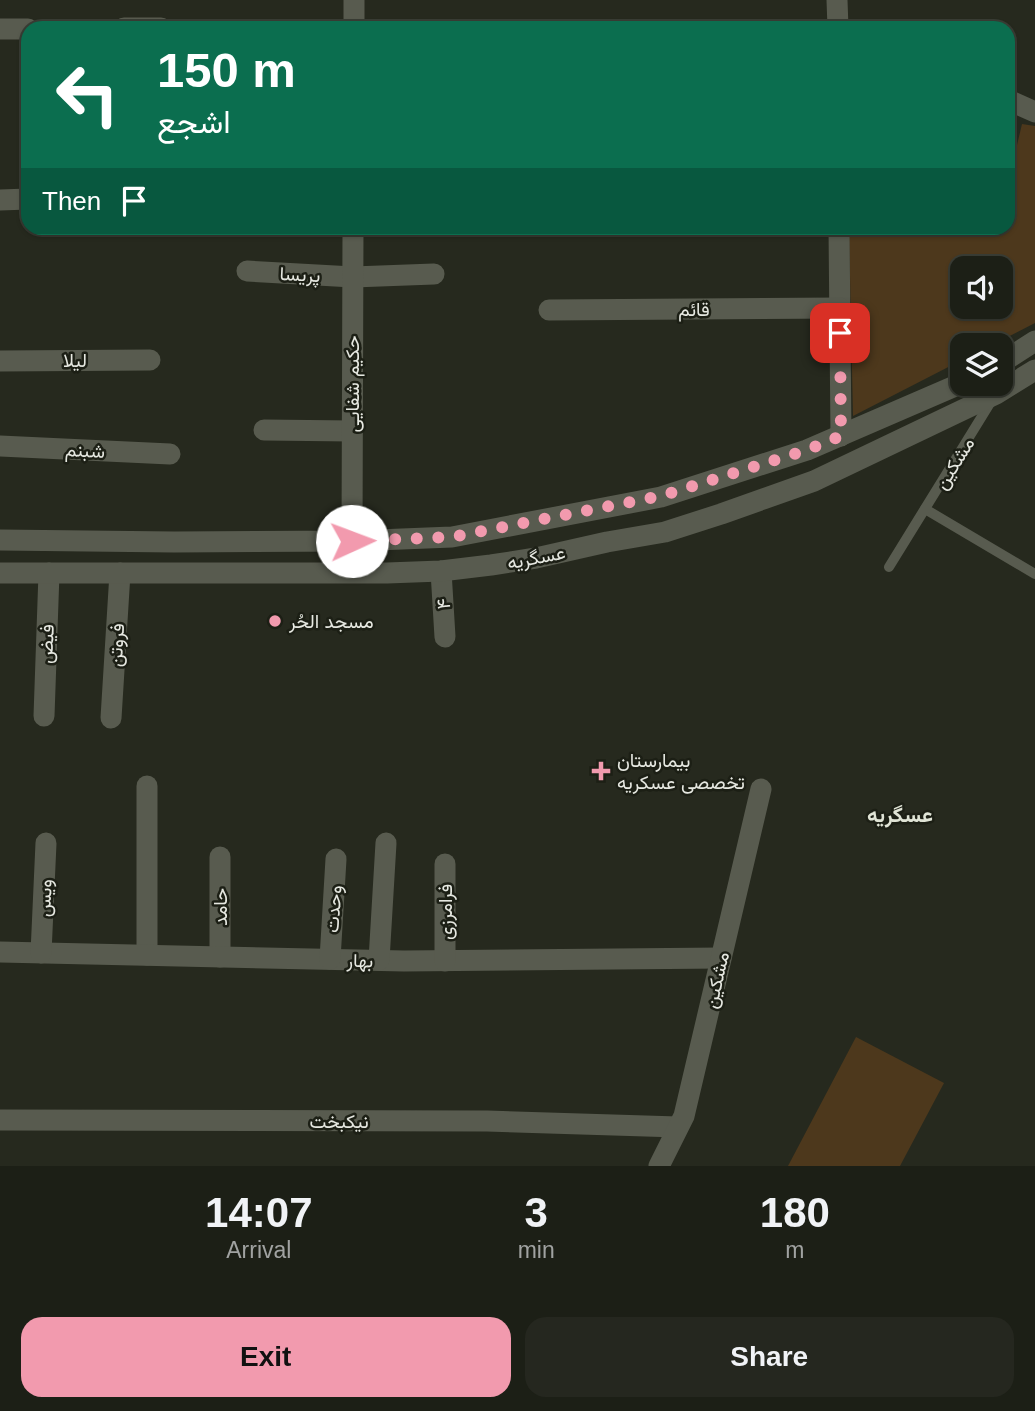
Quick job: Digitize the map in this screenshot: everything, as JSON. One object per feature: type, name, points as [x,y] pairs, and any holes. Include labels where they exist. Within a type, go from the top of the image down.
[{"type":"street","points":[[354,0],[354,21]]},
{"type":"street","points":[[837,0],[838,21]]},
{"type":"street","points":[[0,29],[21,29]]},
{"type":"street","points":[[1015,108],[1035,112]]},
{"type":"street","points":[[0,200],[21,199]]},
{"type":"street","name":"حکیم شفایی","points":[[352,541],[353,235]]},
{"type":"street","points":[[839,235],[841,436]]},
{"type":"street","name":"پریسا","points":[[247,271],[353,277],[434,274]]},
{"type":"street","name":"قائم","points":[[550,310],[839,308]]},
{"type":"street","points":[[1013,355],[1035,341]]},
{"type":"street","name":"لیلا","points":[[0,361],[150,360]]},
{"type":"street","name":"عسگریه","points":[[1013,384],[1035,370]]},
{"type":"street","name":"عسگریه","points":[[0,540],[352,541],[452,537],[661,496],[807,450],[950,388]]},
{"type":"street","name":"عسگریه","points":[[0,573],[387,573],[441,571],[536,558],[666,532],[814,481],[992,396]]},
{"type":"street","points":[[264,430],[352,431]]},
{"type":"street","name":"شبنم","points":[[0,446],[170,454]]},
{"type":"street","name":"۴","points":[[441,571],[445,637]]},
{"type":"street","name":"فروتن","points":[[111,718],[120,572]]},
{"type":"street","name":"فیض","points":[[44,716],[49,573]]},
{"type":"street","points":[[147,786],[148,955]]},
{"type":"street","name":"مشکین","points":[[659,1166],[684,1116],[761,789]]},
{"type":"street","name":"ویس","points":[[41,953],[46,843]]},
{"type":"street","points":[[379,960],[386,843]]},
{"type":"street","name":"حامد","points":[[220,857],[220,957]]},
{"type":"street","name":"وحدت","points":[[330,959],[336,859]]},
{"type":"street","name":"فرامرزی","points":[[445,864],[445,961]]},
{"type":"street","name":"بهار","points":[[0,952],[445,961],[721,958]]},
{"type":"street","name":"نیکبخت","points":[[0,1120],[487,1121],[678,1127]]},
{"type":"lane","name":"مشکین","points":[[889,567],[995,396]]},
{"type":"lane","points":[[925,509],[1035,574]]},
{"type":"shaded area","points":[[1022,124],[1035,126],[1035,323],[1013,334],[950,333],[950,366],[853,416],[849,235],[1015,235],[1015,154]]},
{"type":"shaded area","points":[[856,1037],[944,1083],[900,1166],[788,1166]]},
{"type":"place","name":"مسجد الحُر","points":[[275,621]]},
{"type":"place","name":"بیمارستان تخصصی عسکریه","points":[[601,771]]},
{"type":"district","name":"عسگریه","points":[[900,815]]},
{"type":"route","points":[[352,541],[452,537],[661,496],[807,450],[841,436],[840,333]]}]
